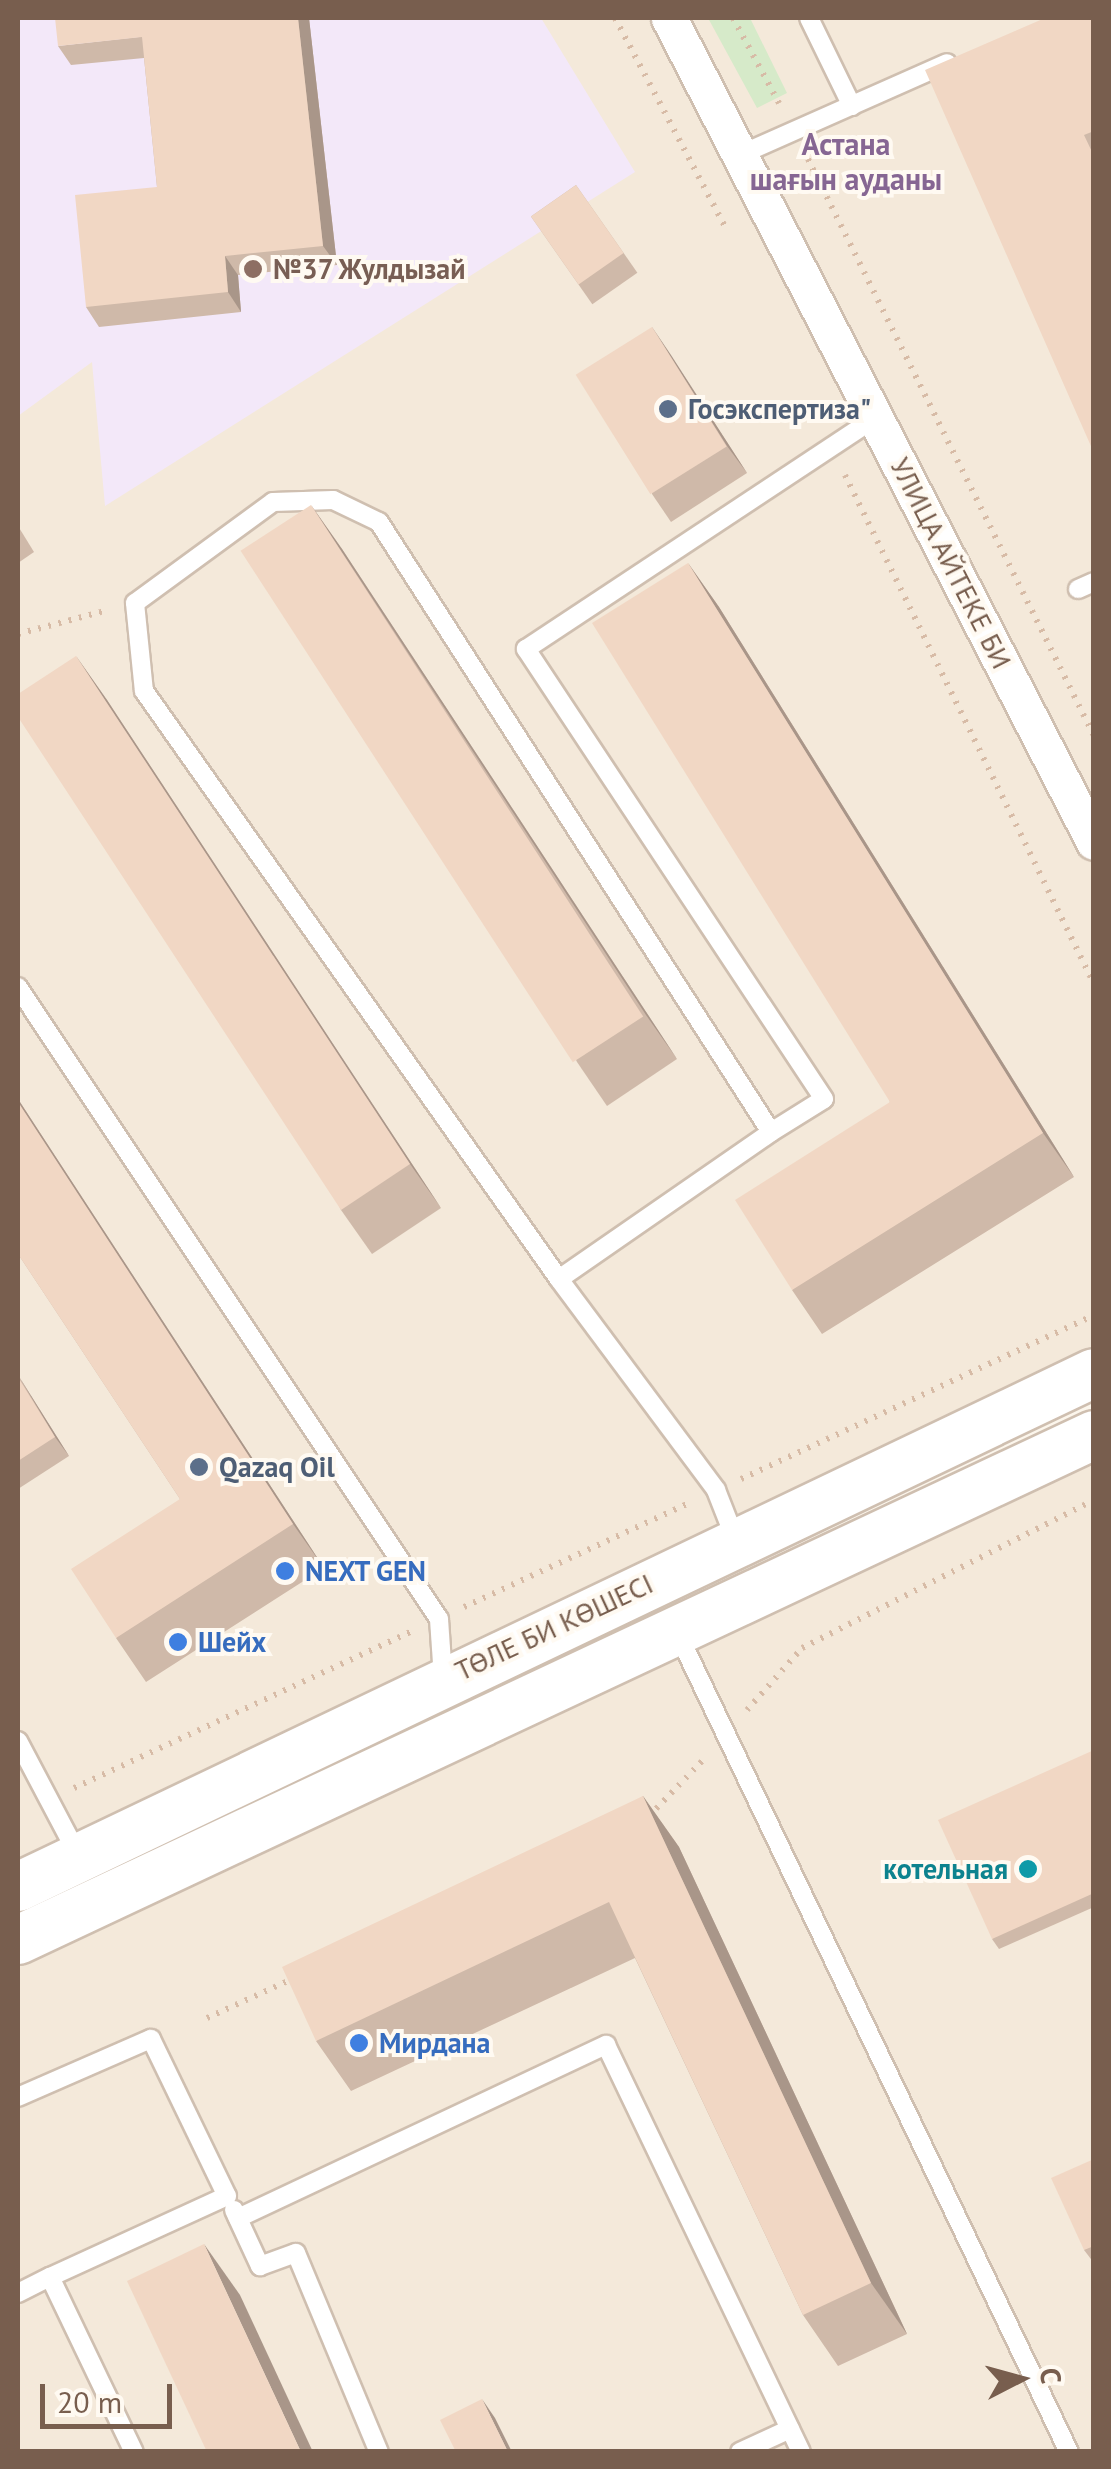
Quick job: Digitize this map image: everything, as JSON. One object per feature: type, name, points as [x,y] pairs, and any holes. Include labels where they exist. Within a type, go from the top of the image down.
[{"type":"main road","name":"ТӨЛЕ БИ КӨШЕСІ","points":[[18,1887],[443,1680],[1094,1373]]},
{"type":"main road","name":"ТӨЛЕ БИ КӨШЕСІ","points":[[18,1940],[1094,1435]]},
{"type":"street","name":"УЛИЦА АЙТЕКЕ БИ","points":[[669,18],[1094,842]]},
{"type":"lane","points":[[810,18],[852,106]]},
{"type":"lane","points":[[742,154],[976,50]]},
{"type":"lane","points":[[559,1279],[824,1099],[526,649],[876,417]]},
{"type":"lane","points":[[736,1542],[716,1490],[559,1279],[144,691],[135,603],[273,502],[333,500],[379,522],[771,1132]]},
{"type":"lane","points":[[18,987],[440,1618],[443,1680]]},
{"type":"lane","points":[[677,1632],[1069,2452]]},
{"type":"lane","points":[[18,1740],[52,1798],[80,1858]]},
{"type":"lane","points":[[18,2098],[151,2039],[260,2266],[296,2253],[378,2452]]},
{"type":"lane","points":[[238,2218],[606,2045],[801,2452]]},
{"type":"lane","points":[[18,2293],[227,2196]]},
{"type":"lane","points":[[50,2278],[134,2452]]},
{"type":"lane","points":[[740,2452],[790,2429]]},
{"type":"path","points":[[615,18],[725,227]]},
{"type":"path","points":[[733,18],[794,131],[1094,736]]},
{"type":"path","points":[[831,447],[1094,984]]},
{"type":"path","points":[[18,634],[135,603]]},
{"type":"path","points":[[52,1798],[1094,1316]]},
{"type":"path","points":[[641,1819],[660,1811],[802,1648],[1094,1500]]},
{"type":"path","points":[[207,2018],[298,1976]]},
{"type":"shaded area","name":"Астана шағын ауданы","points":[[18,18],[1094,18],[1093,1373],[18,1887]]},
{"type":"shaded area","name":"№37 Жулдызай","points":[[18,18],[541,18],[635,172],[105,506],[92,362],[18,416]]},
{"type":"shaded area","points":[[1093,1435],[1093,2451],[18,2451],[18,1940]]},
{"type":"green space","points":[[708,18],[750,18],[787,93],[757,108]]},
{"type":"building","points":[[55,18],[298,18],[323,246],[225,256],[228,292],[86,307],[75,195],[157,187],[142,37],[58,46]]},
{"type":"building","points":[[1045,18],[1094,18],[1094,131],[1084,135],[1094,156],[1094,453],[925,70]]},
{"type":"building","points":[[576,185],[624,253],[579,285],[531,217]]},
{"type":"building","points":[[652,327],[727,447],[650,494],[576,375]]},
{"type":"building","points":[[311,505],[643,1017],[573,1062],[241,551]]},
{"type":"building","points":[[688,563],[1043,1133],[792,1290],[735,1200],[890,1102],[592,623]]},
{"type":"building","points":[[76,656],[410,1164],[341,1210],[18,717],[18,694]]},
{"type":"building","points":[[18,1102],[293,1524],[116,1638],[71,1569],[180,1499],[18,1254]]},
{"type":"building","points":[[18,1377],[55,1437],[18,1461]]},
{"type":"building","name":"котельная","points":[[1094,1750],[1094,1893],[992,1939],[938,1820]]},
{"type":"building","points":[[643,1796],[871,2283],[803,2315],[609,1902],[316,2041],[282,1967]]},
{"type":"building","points":[[1094,2159],[1094,2246],[1084,2250],[1051,2178]]},
{"type":"building","points":[[204,2244],[301,2452],[207,2452],[127,2281]]},
{"type":"building","points":[[482,2399],[508,2452],[456,2452],[440,2420]]},
{"type":"place","name":"№37 Жулдызай","points":[[253,269]]},
{"type":"place","name":"Госэкспертиза\"","points":[[668,409]]},
{"type":"place","name":"Qazaq Oil","points":[[199,1467]]},
{"type":"place","name":"NEXT GEN","points":[[285,1571]]},
{"type":"place","name":"Шейх","points":[[178,1642]]},
{"type":"place","name":"котельная","points":[[1028,1869]]},
{"type":"place","name":"Мирдана","points":[[359,2043]]},
{"type":"district","name":"Астана шағын ауданы","points":[[846,161]]}]
